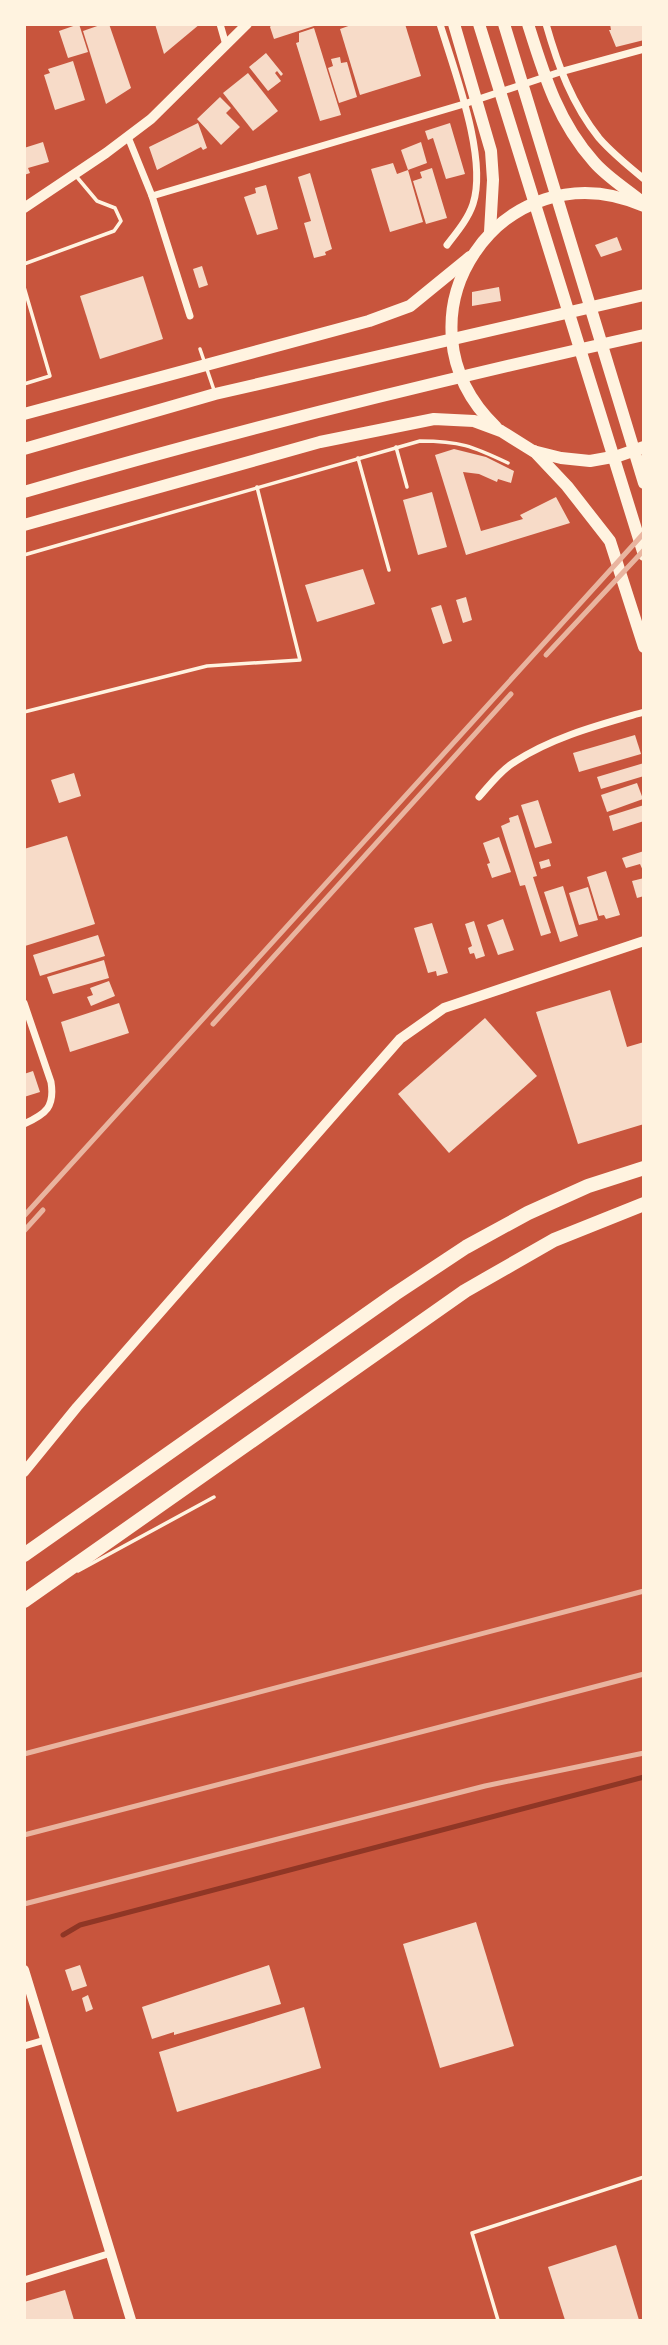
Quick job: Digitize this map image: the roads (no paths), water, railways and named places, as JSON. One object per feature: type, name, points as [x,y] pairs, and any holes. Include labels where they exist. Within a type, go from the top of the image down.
[{"type":"highway","points":[[454,24],[491,151],[493,180],[490,232]]},
{"type":"highway","points":[[479,24],[643,555]]},
{"type":"highway","points":[[504,24],[643,483]]},
{"type":"highway","points":[[528,24],[554,100],[576,140],[596,164],[643,205]]},
{"type":"highway","points":[[501,431],[483,415],[469,395],[459,374],[453,350],[450,326],[453,302],[459,279],[470,257],[490,232],[509,216],[530,204],[554,196],[604,194],[643,205]]},
{"type":"highway","points":[[24,414],[369,321],[410,306],[470,257]]},
{"type":"highway","points":[[24,449],[215,394],[643,295]]},
{"type":"highway","points":[[24,492],[282,421],[448,379],[643,335]]},
{"type":"highway","points":[[24,525],[320,442],[434,419],[474,421],[501,431],[534,450],[561,458],[590,461],[618,456],[643,447]]},
{"type":"highway","points":[[534,450],[567,486],[610,541],[643,648]]},
{"type":"highway","points":[[24,1555],[372,1309],[466,1247],[527,1213],[588,1186],[643,1168]]},
{"type":"highway","points":[[27,1599],[465,1291],[554,1240],[643,1204]]},
{"type":"main road","points":[[24,208],[152,118],[247,24]]},
{"type":"street","points":[[220,24],[226,45]]},
{"type":"street","points":[[440,24],[473,138],[477,175],[474,203],[447,245]]},
{"type":"street","points":[[546,24],[560,72],[578,109],[600,139],[643,179]]},
{"type":"street","points":[[152,196],[643,49]]},
{"type":"street","points":[[128,137],[152,196],[190,316]]},
{"type":"street","points":[[479,797],[511,764],[547,745],[587,729],[643,712]]},
{"type":"street","points":[[24,1472],[108,1372],[400,1039],[444,1008],[643,941]]},
{"type":"street","points":[[24,1003],[51,1082],[52,1094],[50,1105],[40,1117],[24,1124]]},
{"type":"street","points":[[24,1970],[131,2320]]},
{"type":"street","points":[[24,2046],[45,2040]]},
{"type":"street","points":[[24,2280],[111,2253]]},
{"type":"lane","points":[[24,264],[114,231],[121,221],[115,208],[97,201],[74,175]]},
{"type":"lane","points":[[24,287],[50,376],[24,384]]},
{"type":"lane","points":[[200,349],[215,394]]},
{"type":"lane","points":[[24,555],[420,441],[450,441],[474,447],[508,463]]},
{"type":"lane","points":[[396,447],[407,487]]},
{"type":"lane","points":[[358,458],[389,570]]},
{"type":"lane","points":[[24,712],[207,666],[300,660],[257,487]]},
{"type":"lane","points":[[27,1599],[214,1497]]},
{"type":"lane","points":[[498,2320],[472,2233],[643,2177]]},
{"type":"waterway","points":[[63,1935],[80,1925],[644,1777]]},
{"type":"railway","points":[[24,1216],[644,533]]},
{"type":"railway","points":[[546,655],[644,550]]},
{"type":"railway","points":[[213,1024],[511,694]]},
{"type":"railway","points":[[24,1231],[43,1210]]},
{"type":"railway","points":[[24,1754],[644,1591]]},
{"type":"railway","points":[[24,1835],[644,1674]]},
{"type":"railway","points":[[24,1904],[485,1786],[644,1753]]}]
